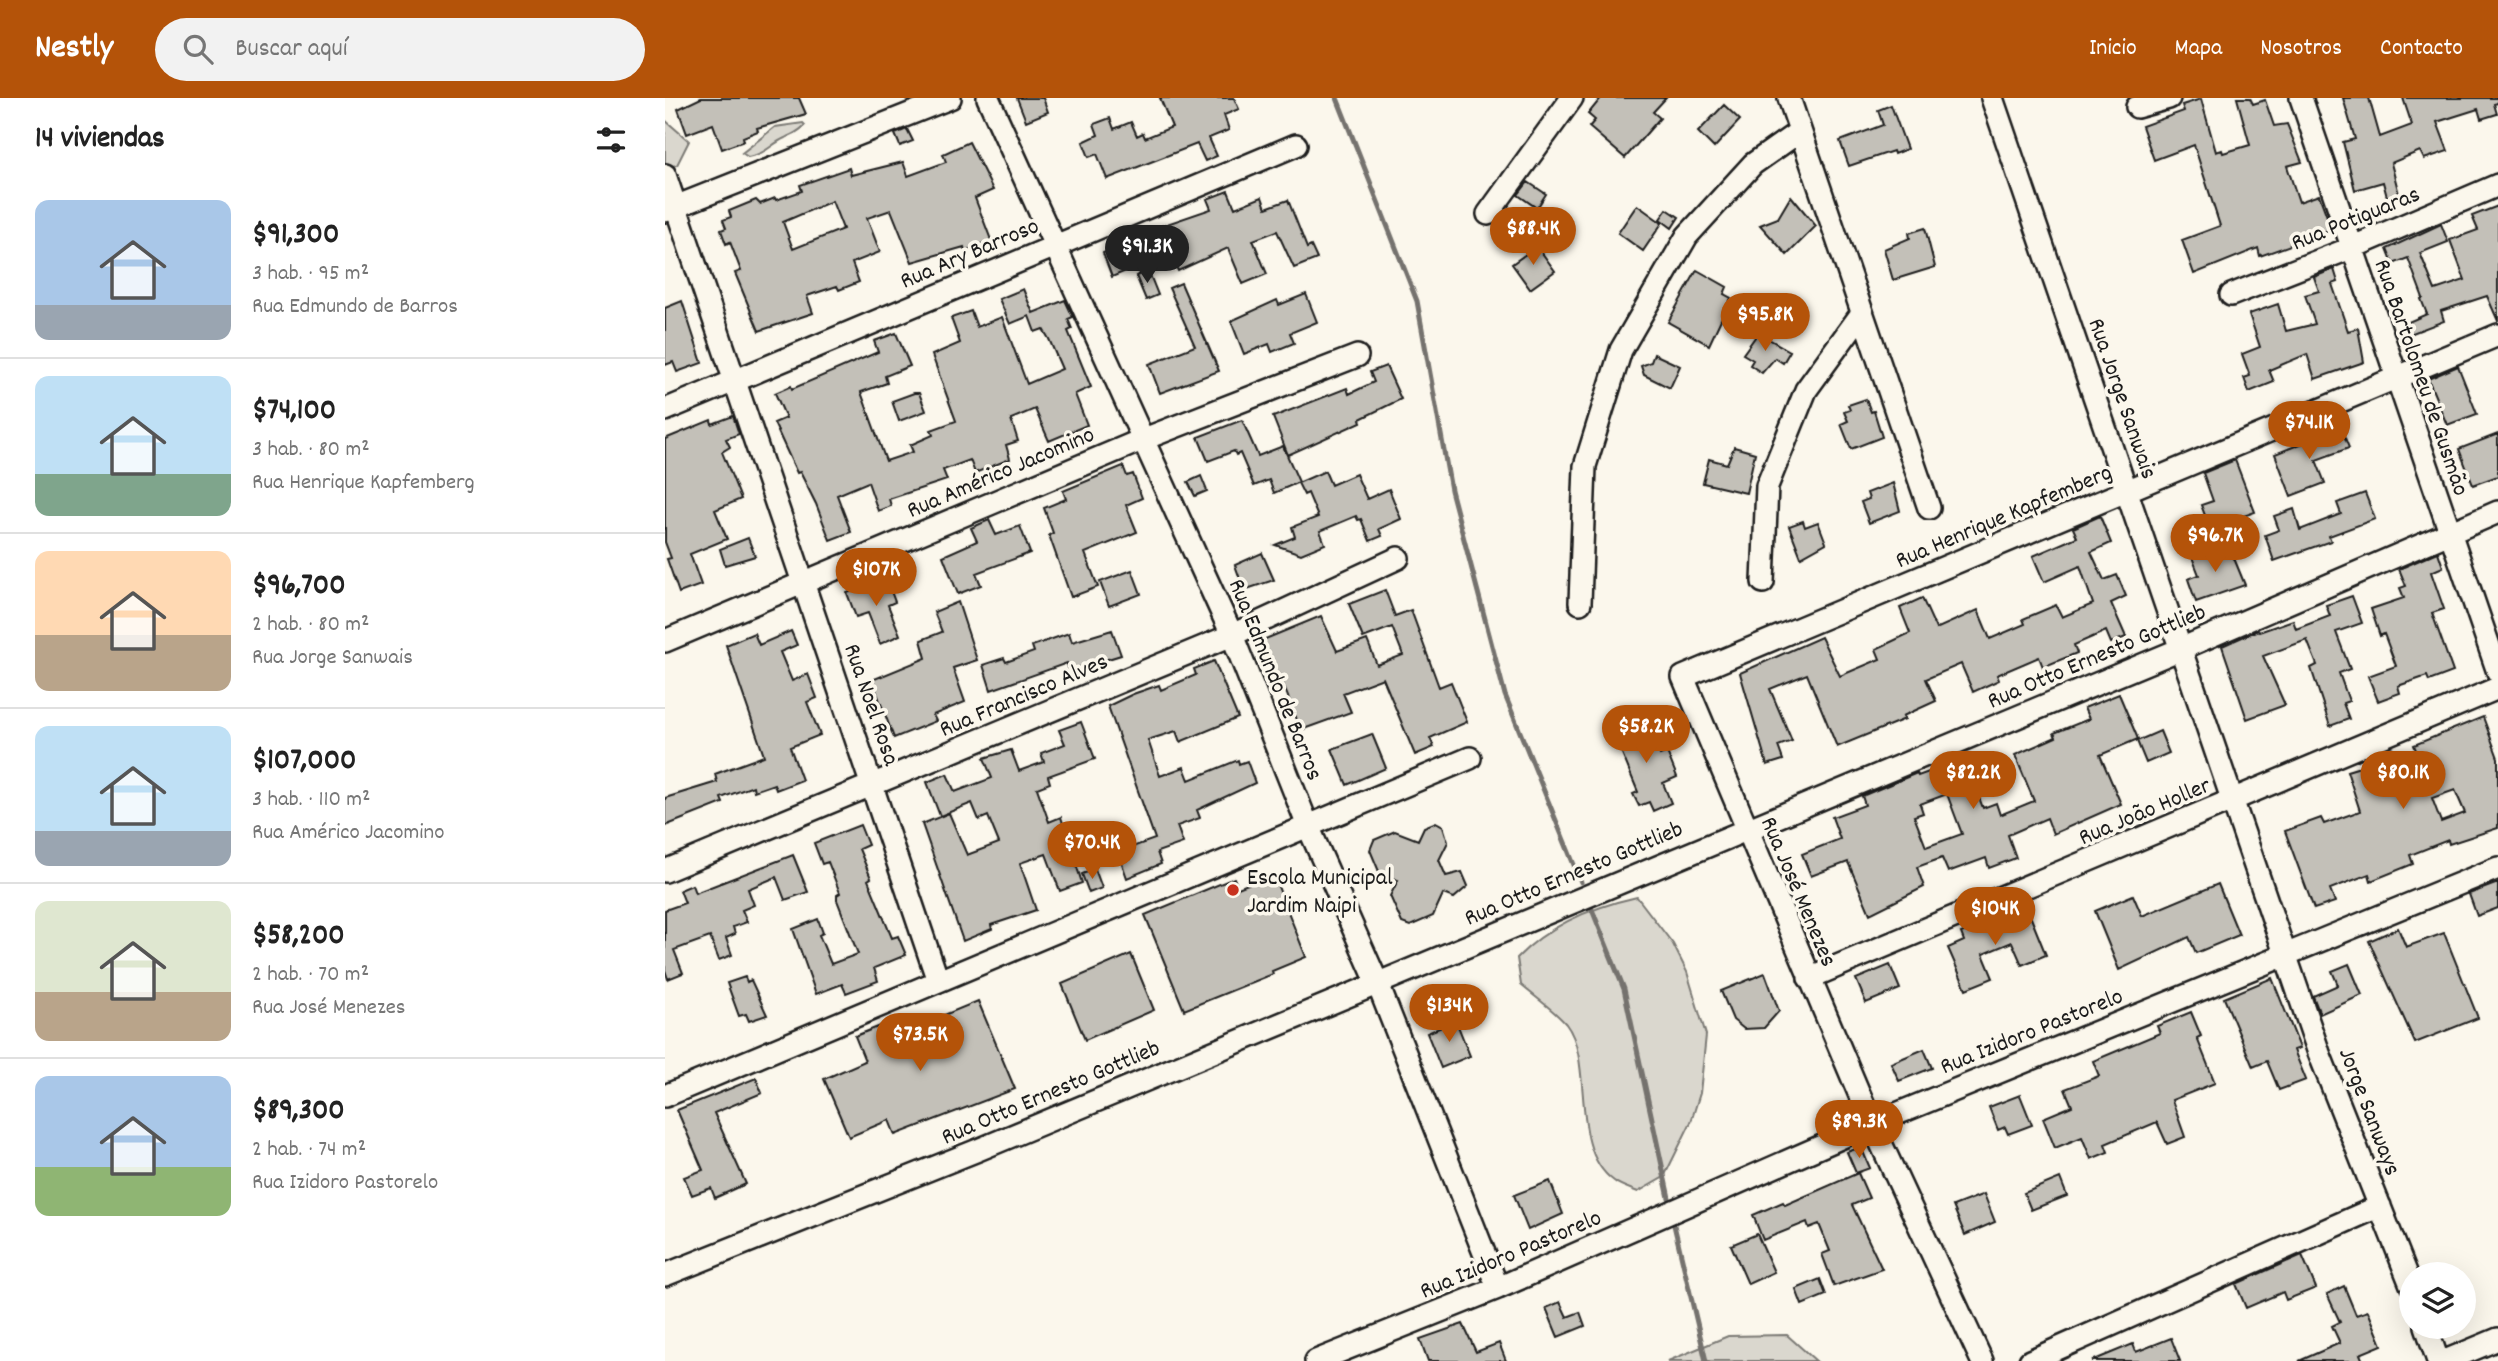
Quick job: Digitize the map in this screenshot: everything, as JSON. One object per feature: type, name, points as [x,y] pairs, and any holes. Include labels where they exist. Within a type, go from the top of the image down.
[{"type":"street","points":[[670,208],[950,98]]},
{"type":"street","name":"Rua Edmundo de Barros","points":[[988,98],[1233,635],[1308,826],[1377,982],[1497,1288]]},
{"type":"street","points":[[1488,214],[1572,98]]},
{"type":"street","points":[[1789,98],[1929,508]]},
{"type":"street","name":"Rua Jorge Sanwais","points":[[1992,98],[2287,954]]},
{"type":"street","points":[[2137,107],[2169,98]]},
{"type":"street","name":"Rua Bartolomeu de Gusmão","points":[[2301,98],[2448,533],[2498,672]]},
{"type":"street","points":[[1580,603],[1585,466],[1621,350],[1687,236],[1753,164],[1800,131]]},
{"type":"street","name":"Rua Ary Barroso","points":[[665,411],[1053,245],[1296,145]]},
{"type":"street","name":"Rua Noel Rosa","points":[[665,175],[670,208],[804,582],[938,981]]},
{"type":"street","name":"Rua Potiguaras","points":[[2231,295],[2351,248],[2498,185]]},
{"type":"street","points":[[1763,582],[1767,485],[1805,390],[1862,313]]},
{"type":"street","name":"Rua Henrique Kapfemberg","points":[[1683,677],[2498,335]]},
{"type":"street","name":"Rua Américo Jacomino","points":[[665,641],[1144,439],[1357,356]]},
{"type":"street","name":"Rua Otto Ernesto Gottlieb","points":[[665,1275],[978,1150],[1745,828],[2183,648],[2498,512]]},
{"type":"street","name":"Rua Francisco Alves","points":[[665,871],[1233,635],[1398,558]]},
{"type":"street","name":"Rua José Menezes","points":[[1683,677],[1872,1124],[1982,1361]]},
{"type":"street","name":"Rua João Holler","points":[[1809,978],[2234,802],[2498,688]]},
{"type":"street","points":[[665,1096],[1470,758]]},
{"type":"street","name":"Rua Izidoro Pastorelo","points":[[1316,1361],[1497,1288],[1872,1124],[2498,868]]},
{"type":"street","name":"Jorge Sanways","points":[[2287,954],[2319,1053],[2402,1262]]},
{"type":"street","points":[[2030,1361],[2380,1206]]},
{"type":"street","points":[[2430,1339],[2438,1361]]},
{"type":"street","points":[[2445,1361],[2498,1339]]},
{"type":"shaded area","points":[[665,120],[689,141],[677,165],[665,168]]},
{"type":"shaded area","points":[[803,123],[805,125],[798,131],[759,154],[748,157],[742,153],[775,127]]},
{"type":"shaded area","points":[[1637,897],[1673,944],[1687,972],[1706,1035],[1700,1093],[1691,1122],[1664,1177],[1638,1192],[1616,1183],[1600,1166],[1591,1148],[1586,1127],[1575,1040],[1566,1024],[1521,985],[1517,958],[1543,936],[1572,919]]},
{"type":"shaded area","points":[[1787,1335],[1816,1361],[1668,1361],[1728,1336]]},
{"type":"building","points":[[701,98],[799,98],[806,114],[757,128],[758,131],[743,137],[744,141],[722,149],[713,124],[687,134],[678,109]]},
{"type":"building","points":[[1017,98],[1043,98],[1048,112],[1026,121]]},
{"type":"building","points":[[1160,98],[1234,98],[1239,109],[1224,115],[1229,130],[1209,138],[1217,156],[1205,161],[1197,144],[1107,179],[1097,154],[1089,157],[1083,142],[1098,135],[1094,124],[1110,118],[1114,129],[1131,122],[1137,136],[1143,133],[1145,138],[1172,127]]},
{"type":"building","points":[[1601,98],[1666,98],[1653,112],[1660,118],[1625,158],[1589,127],[1595,120],[1588,114]]},
{"type":"building","points":[[2237,98],[2250,98],[2253,104],[2265,100],[2274,126],[2287,124],[2302,162],[2287,166],[2299,202],[2319,195],[2332,230],[2260,256],[2258,248],[2194,274],[2182,240],[2220,226],[2194,145],[2154,160],[2142,126],[2184,111],[2182,105],[2201,99],[2216,152],[2222,150],[2223,153],[2250,145]]},
{"type":"building","points":[[2343,98],[2369,98],[2380,137],[2412,125],[2403,98],[2498,98],[2498,103],[2494,104],[2497,114],[2481,119],[2478,109],[2437,122],[2448,151],[2424,159],[2420,151],[2391,163],[2399,194],[2387,197],[2383,182],[2355,190],[2343,142],[2355,139]]},
{"type":"building","points":[[1724,105],[1740,120],[1714,148],[1698,132]]},
{"type":"building","points":[[1891,105],[1907,149],[1849,166],[1840,141],[1883,125],[1878,110]]},
{"type":"building","points":[[907,129],[913,141],[900,146],[895,134]]},
{"type":"building","points":[[969,142],[993,190],[975,198],[991,240],[965,251],[964,247],[912,262],[891,210],[867,218],[880,252],[852,263],[859,282],[839,290],[837,286],[807,296],[813,313],[759,331],[735,273],[741,271],[730,242],[726,244],[721,230],[726,228],[723,220],[731,217],[729,211],[756,200],[760,204],[802,191],[800,185],[849,168],[851,175],[903,162],[908,176],[946,162],[943,154]],"holes":[[[832,201],[843,229],[793,249],[783,222]]]},
{"type":"building","points":[[1528,182],[1546,194],[1537,208],[1518,195]]},
{"type":"building","points":[[1228,191],[1235,208],[1262,197],[1266,208],[1288,200],[1307,248],[1311,246],[1317,259],[1294,268],[1277,231],[1253,240],[1267,274],[1243,284],[1228,248],[1178,271],[1158,227],[1211,209],[1207,199]]},
{"type":"building","points":[[1791,196],[1816,226],[1787,255],[1760,225],[1778,218]]},
{"type":"building","points":[[1637,205],[1662,223],[1643,251],[1618,233]]},
{"type":"building","points":[[2498,206],[2498,321],[2487,296],[2441,311],[2444,321],[2410,334],[2406,323],[2427,314],[2421,299],[2423,298],[2408,258],[2393,264],[2387,249],[2441,224],[2448,242],[2420,253],[2435,290],[2465,280],[2450,240],[2478,230],[2472,216]]},
{"type":"building","points":[[1667,209],[1679,217],[1672,228],[1660,219]]},
{"type":"building","points":[[1925,228],[1935,267],[1893,280],[1884,249],[1910,238],[1909,233]]},
{"type":"building","points":[[1131,242],[1140,265],[1112,277],[1103,253]]},
{"type":"building","points":[[1537,246],[1555,271],[1530,289],[1512,264]]},
{"type":"building","points":[[2334,269],[2338,282],[2332,284],[2348,331],[2358,328],[2364,362],[2315,379],[2307,354],[2269,370],[2274,382],[2249,392],[2244,378],[2250,376],[2242,354],[2260,347],[2249,314],[2278,304],[2286,331],[2315,324],[2305,295],[2319,291],[2314,277]]},
{"type":"building","points":[[1148,270],[1158,295],[1146,300],[1136,276]]},
{"type":"building","points":[[1697,270],[1727,287],[1724,294],[1731,298],[1709,345],[1668,322]]},
{"type":"building","points":[[1181,283],[1219,371],[1160,393],[1149,364],[1195,346],[1169,288]]},
{"type":"building","points":[[1023,289],[1033,313],[1065,300],[1073,317],[1068,319],[1072,329],[1068,331],[1091,387],[1075,394],[1087,425],[1049,441],[1035,409],[1011,419],[1018,441],[1006,445],[1010,459],[975,473],[970,460],[943,470],[947,480],[889,499],[891,506],[878,511],[868,482],[837,495],[851,532],[830,540],[816,504],[800,472],[797,473],[774,423],[786,418],[775,393],[791,386],[792,389],[878,352],[874,341],[896,333],[910,366],[885,376],[887,383],[861,392],[886,461],[913,452],[910,445],[933,435],[931,430],[956,421],[932,355],[960,343],[951,318],[971,311],[977,327],[1002,317],[1027,384],[1062,369],[1043,329],[1035,332],[1029,316],[1010,324],[999,299]]},
{"type":"building","points":[[1306,294],[1317,322],[1290,333],[1294,343],[1272,352],[1269,344],[1244,354],[1231,321],[1277,300],[1279,305]]},
{"type":"building","points":[[682,301],[702,363],[677,372],[673,362],[665,365],[665,308]]},
{"type":"building","points":[[1758,333],[1790,351],[1783,363],[1775,358],[1762,373],[1750,365],[1753,360],[1743,354]]},
{"type":"building","points":[[1654,354],[1680,366],[1670,388],[1644,375],[1641,366],[1651,362]]},
{"type":"building","points":[[1386,366],[1401,399],[1360,419],[1361,422],[1288,455],[1273,417],[1347,388],[1349,394],[1374,382],[1370,372]]},
{"type":"building","points":[[2458,366],[2477,414],[2447,425],[2428,379]]},
{"type":"building","points":[[919,393],[926,411],[899,421],[892,401]]},
{"type":"building","points":[[1866,399],[1871,412],[1874,411],[1882,437],[1851,449],[1841,424],[1848,421],[1844,412],[1850,410],[1848,405]]},
{"type":"building","points":[[733,416],[739,434],[726,439],[730,447],[722,452],[741,499],[715,510],[727,539],[690,554],[701,585],[679,593],[667,559],[671,558],[665,542],[665,439],[711,420],[712,424]]},
{"type":"building","points":[[1242,420],[1258,456],[1283,446],[1299,482],[1274,493],[1269,480],[1254,486],[1240,453],[1236,455],[1234,451],[1208,461],[1198,437]]},
{"type":"building","points":[[2341,428],[2349,448],[2316,460],[2325,483],[2291,496],[2275,454]]},
{"type":"building","points":[[2498,434],[2498,476],[2473,485],[2459,449]]},
{"type":"building","points":[[1734,447],[1755,453],[1746,493],[1703,483],[1709,459],[1727,464]]},
{"type":"building","points":[[2235,460],[2255,512],[2210,528],[2201,505],[2213,501],[2203,473]]},
{"type":"building","points":[[1123,466],[1127,476],[1133,474],[1142,498],[1126,505],[1137,532],[1085,553],[1098,587],[1071,597],[1049,535],[1053,533],[1044,508],[1066,499],[1063,491]]},
{"type":"building","points":[[1325,471],[1331,485],[1356,474],[1367,499],[1389,489],[1401,519],[1379,529],[1382,536],[1370,541],[1361,519],[1358,520],[1356,516],[1320,531],[1325,544],[1301,554],[1275,545],[1295,537],[1292,527],[1318,517],[1308,493],[1304,495],[1298,483]]},
{"type":"building","points":[[1201,476],[1207,491],[1195,496],[1188,482]]},
{"type":"building","points":[[1893,483],[1900,511],[1869,523],[1861,502],[1869,499],[1867,493]]},
{"type":"building","points":[[2365,493],[2375,519],[2329,536],[2331,541],[2274,561],[2265,535],[2279,530],[2274,516],[2294,509],[2300,530],[2341,514],[2337,503]]},
{"type":"building","points":[[2100,516],[2111,543],[2091,552],[2104,580],[2117,575],[2126,596],[2111,603],[2126,637],[2111,643],[2106,631],[2074,645],[2077,653],[2043,667],[2039,657],[1997,675],[1999,680],[1973,692],[1961,664],[1926,679],[1936,701],[1903,716],[1905,719],[1837,747],[1807,674],[1770,689],[1792,741],[1778,746],[1783,760],[1767,765],[1740,673],[1821,637],[1840,676],[1880,659],[1876,649],[1910,633],[1900,608],[1922,598],[1936,629],[1978,610],[1990,639],[2025,624],[2023,619],[2056,605],[2062,617],[2093,604],[2080,566],[2044,582],[2033,556],[2077,537],[2073,528]]},
{"type":"building","points":[[989,520],[996,535],[1020,526],[1030,553],[976,573],[981,585],[958,594],[943,556],[977,541],[971,528]]},
{"type":"building","points":[[1803,521],[1805,527],[1818,522],[1826,543],[1801,557],[1789,526]]},
{"type":"building","points":[[748,538],[755,556],[725,565],[720,549]]},
{"type":"building","points":[[2229,546],[2245,585],[2196,602],[2188,579],[2199,575],[2192,557]]},
{"type":"building","points":[[2438,552],[2443,567],[2431,572],[2444,609],[2432,613],[2453,672],[2429,681],[2427,676],[2398,686],[2400,693],[2378,701],[2368,676],[2396,666],[2384,634],[2380,636],[2371,609],[2404,598],[2400,588],[2406,586],[2399,569]]},
{"type":"building","points":[[1262,553],[1274,580],[1244,590],[1235,565]]},
{"type":"building","points":[[1132,570],[1141,594],[1109,606],[1100,582]]},
{"type":"building","points":[[886,578],[895,602],[888,605],[900,635],[880,644],[868,613],[856,617],[847,593]]},
{"type":"building","points":[[1385,590],[1395,616],[1411,610],[1439,687],[1451,682],[1467,722],[1430,738],[1434,747],[1415,755],[1383,678],[1343,693],[1351,712],[1301,730],[1279,674],[1272,677],[1258,642],[1321,616],[1337,651],[1367,640],[1377,665],[1403,655],[1392,627],[1363,638],[1349,604]]},
{"type":"building","points":[[2352,596],[2362,623],[2336,632],[2350,669],[2339,673],[2349,701],[2343,703],[2349,719],[2330,726],[2311,668],[2317,665],[2307,640],[2263,656],[2285,705],[2247,719],[2222,646],[2258,630],[2259,632],[2293,620],[2296,629],[2330,616],[2326,605]]},
{"type":"building","points":[[958,602],[977,660],[953,668],[965,702],[933,715],[936,721],[894,738],[872,680],[926,658],[921,640],[942,632],[934,612]]},
{"type":"building","points":[[1112,630],[1121,655],[1069,671],[1067,663],[991,690],[983,665],[1004,658],[1006,662],[1034,652],[1032,646],[1069,633],[1072,642]]},
{"type":"building","points":[[791,631],[797,645],[780,652],[792,681],[808,674],[817,698],[807,702],[820,735],[790,747],[802,780],[776,790],[774,784],[754,791],[753,786],[721,798],[723,803],[665,826],[665,798],[717,782],[715,774],[764,756],[726,645],[754,633],[759,645]]},
{"type":"building","points":[[1214,661],[1238,718],[1180,742],[1176,731],[1148,740],[1160,776],[1184,767],[1189,780],[1238,760],[1239,764],[1247,761],[1255,783],[1197,810],[1200,818],[1177,826],[1183,843],[1157,852],[1161,864],[1127,878],[1118,852],[1155,839],[1108,706],[1159,685],[1161,690],[1196,675],[1194,669]]},
{"type":"building","points":[[2119,694],[2138,739],[2100,755],[2121,804],[2053,834],[2047,818],[2008,835],[2016,858],[1989,868],[1986,858],[1948,872],[1942,858],[1917,867],[1924,887],[1870,914],[1848,862],[1811,876],[1802,854],[1840,839],[1832,817],[1865,805],[1862,796],[1917,773],[1918,776],[1937,769],[1941,781],[1969,771],[1983,808],[1996,803],[2000,815],[2034,801],[2015,755],[2056,737],[2054,733],[2089,719],[2084,708]],"holes":[[[1947,794],[1962,834],[1926,847],[1914,816],[1923,813],[1920,804]]]},
{"type":"building","points":[[2483,717],[2498,758],[2498,828],[2449,844],[2448,840],[2410,855],[2413,864],[2371,881],[2369,874],[2330,889],[2335,902],[2314,909],[2285,831],[2321,818],[2324,824],[2360,811],[2347,771],[2416,750],[2414,745]],"holes":[[[2455,790],[2465,813],[2441,822],[2432,798]]]},
{"type":"building","points":[[1645,720],[1660,755],[1667,752],[1677,777],[1663,783],[1671,803],[1653,811],[1649,802],[1639,806],[1633,794],[1638,792],[1614,734]]},
{"type":"building","points":[[1081,722],[1095,759],[1048,776],[1050,783],[1037,788],[1049,822],[1061,817],[1082,883],[1060,891],[1046,854],[1020,863],[1036,910],[991,925],[992,929],[963,941],[922,824],[949,813],[967,855],[999,843],[988,816],[979,820],[972,803],[940,816],[927,782],[947,774],[955,792],[992,778],[984,758],[1011,750],[1019,771],[1044,762],[1041,753],[1065,744],[1059,730]]},
{"type":"building","points":[[2160,731],[2169,753],[2146,763],[2137,741]]},
{"type":"building","points":[[1372,734],[1386,768],[1347,785],[1332,749]]},
{"type":"building","points":[[1436,822],[1443,826],[1448,842],[1439,860],[1446,876],[1462,872],[1468,886],[1454,898],[1443,894],[1433,916],[1410,926],[1402,923],[1390,896],[1398,880],[1380,874],[1370,850],[1374,840],[1395,831],[1418,840],[1424,827]]},
{"type":"building","points":[[860,825],[868,845],[859,849],[871,878],[868,880],[892,938],[898,936],[906,955],[874,968],[878,981],[846,993],[842,984],[816,994],[793,929],[818,919],[823,933],[819,935],[831,964],[858,954],[837,900],[840,893],[828,862],[822,864],[814,843]]},
{"type":"building","points":[[793,855],[808,892],[785,900],[776,877],[748,889],[754,905],[742,910],[747,922],[733,927],[735,934],[726,938],[732,955],[719,960],[710,937],[674,950],[683,973],[668,979],[665,970],[665,910],[685,903],[680,890],[692,885],[695,893]]},
{"type":"building","points":[[1095,869],[1102,888],[1089,893],[1082,874]]},
{"type":"building","points":[[1273,874],[1306,957],[1272,971],[1273,974],[1184,1010],[1145,915],[1234,878],[1238,888]]},
{"type":"building","points":[[2498,883],[2498,908],[2477,916],[2469,894]]},
{"type":"building","points":[[2218,884],[2239,935],[2196,953],[2189,937],[2119,970],[2095,911],[2133,895],[2142,916]]},
{"type":"building","points":[[2029,913],[2046,955],[2022,965],[2012,942],[1983,954],[1993,978],[1966,989],[1948,948],[1964,941],[1961,933],[2004,915],[2007,923]]},
{"type":"building","points":[[2398,928],[2406,947],[2444,933],[2478,1018],[2415,1043],[2369,941]]},
{"type":"building","points":[[1131,954],[1154,1010],[1085,1040],[1062,984]]},
{"type":"building","points":[[2349,964],[2362,995],[2320,1014],[2313,996],[2338,985],[2332,971]]},
{"type":"building","points":[[1890,965],[1900,989],[1866,1003],[1856,979]]},
{"type":"building","points":[[1765,973],[1779,1011],[1764,1028],[1744,1029],[1733,1020],[1721,991]]},
{"type":"building","points":[[745,977],[747,982],[751,980],[767,1015],[749,1021],[746,1014],[739,1016],[727,983]]},
{"type":"building","points":[[2272,978],[2300,1048],[2294,1050],[2306,1080],[2279,1090],[2267,1061],[2253,1067],[2224,998]]},
{"type":"building","points":[[978,1001],[1015,1089],[895,1135],[889,1120],[849,1137],[824,1079],[865,1061],[855,1036],[898,1019],[903,1032]]},
{"type":"building","points":[[2191,1012],[2201,1036],[2197,1038],[2215,1083],[2172,1100],[2185,1137],[2167,1144],[2157,1122],[2105,1144],[2108,1152],[2091,1159],[2082,1137],[2055,1148],[2043,1118],[2072,1106],[2065,1089],[2099,1076],[2093,1061],[2160,1033],[2157,1026]]},
{"type":"building","points":[[1456,1021],[1470,1056],[1441,1068],[1427,1033]]},
{"type":"building","points":[[1924,1049],[1932,1068],[1899,1081],[1891,1063]]},
{"type":"building","points":[[756,1078],[762,1093],[714,1113],[746,1184],[715,1198],[711,1188],[692,1195],[684,1177],[703,1170],[677,1110]]},
{"type":"building","points":[[2020,1095],[2032,1125],[2008,1134],[2005,1127],[1998,1130],[1989,1107]]},
{"type":"building","points":[[1861,1147],[1870,1168],[1856,1173],[1847,1152]]},
{"type":"building","points":[[1858,1173],[1869,1198],[1852,1205],[1882,1269],[1834,1286],[1822,1254],[1830,1251],[1819,1224],[1809,1228],[1807,1222],[1763,1240],[1753,1215],[1783,1202],[1785,1205]]},
{"type":"building","points":[[2060,1178],[2067,1196],[2031,1210],[2024,1193]]},
{"type":"building","points":[[1550,1181],[1563,1214],[1528,1230],[1514,1195]]},
{"type":"building","points":[[1984,1194],[1995,1222],[1965,1235],[1953,1206]]},
{"type":"building","points":[[1757,1234],[1774,1272],[1748,1284],[1731,1245]]},
{"type":"building","points":[[2302,1255],[2316,1288],[2286,1300],[2283,1292],[2246,1308],[2236,1284]]},
{"type":"building","points":[[1820,1279],[1826,1295],[1802,1305],[1796,1289]]},
{"type":"building","points":[[2344,1286],[2356,1315],[2368,1311],[2382,1345],[2360,1354],[2363,1361],[2299,1361],[2340,1343],[2332,1326],[2340,1322],[2327,1294]]},
{"type":"building","points":[[1560,1302],[1567,1317],[1580,1312],[1585,1326],[1558,1337],[1546,1308]]},
{"type":"building","points":[[1463,1324],[1476,1352],[1499,1343],[1506,1361],[1428,1361],[1420,1339]]},
{"type":"building","points":[[2171,1338],[2180,1361],[2092,1361],[2133,1344],[2136,1352]]},
{"type":"waterway","points":[[1337,98],[1417,301],[1451,490],[1505,695],[1581,882]]},
{"type":"waterway","points":[[1591,907],[1624,989],[1669,1198]]},
{"type":"waterway","points":[[1674,1225],[1706,1361]]},
{"type":"place","name":"Escola Municipal Jardim Naipi","points":[[1233,890]]}]
